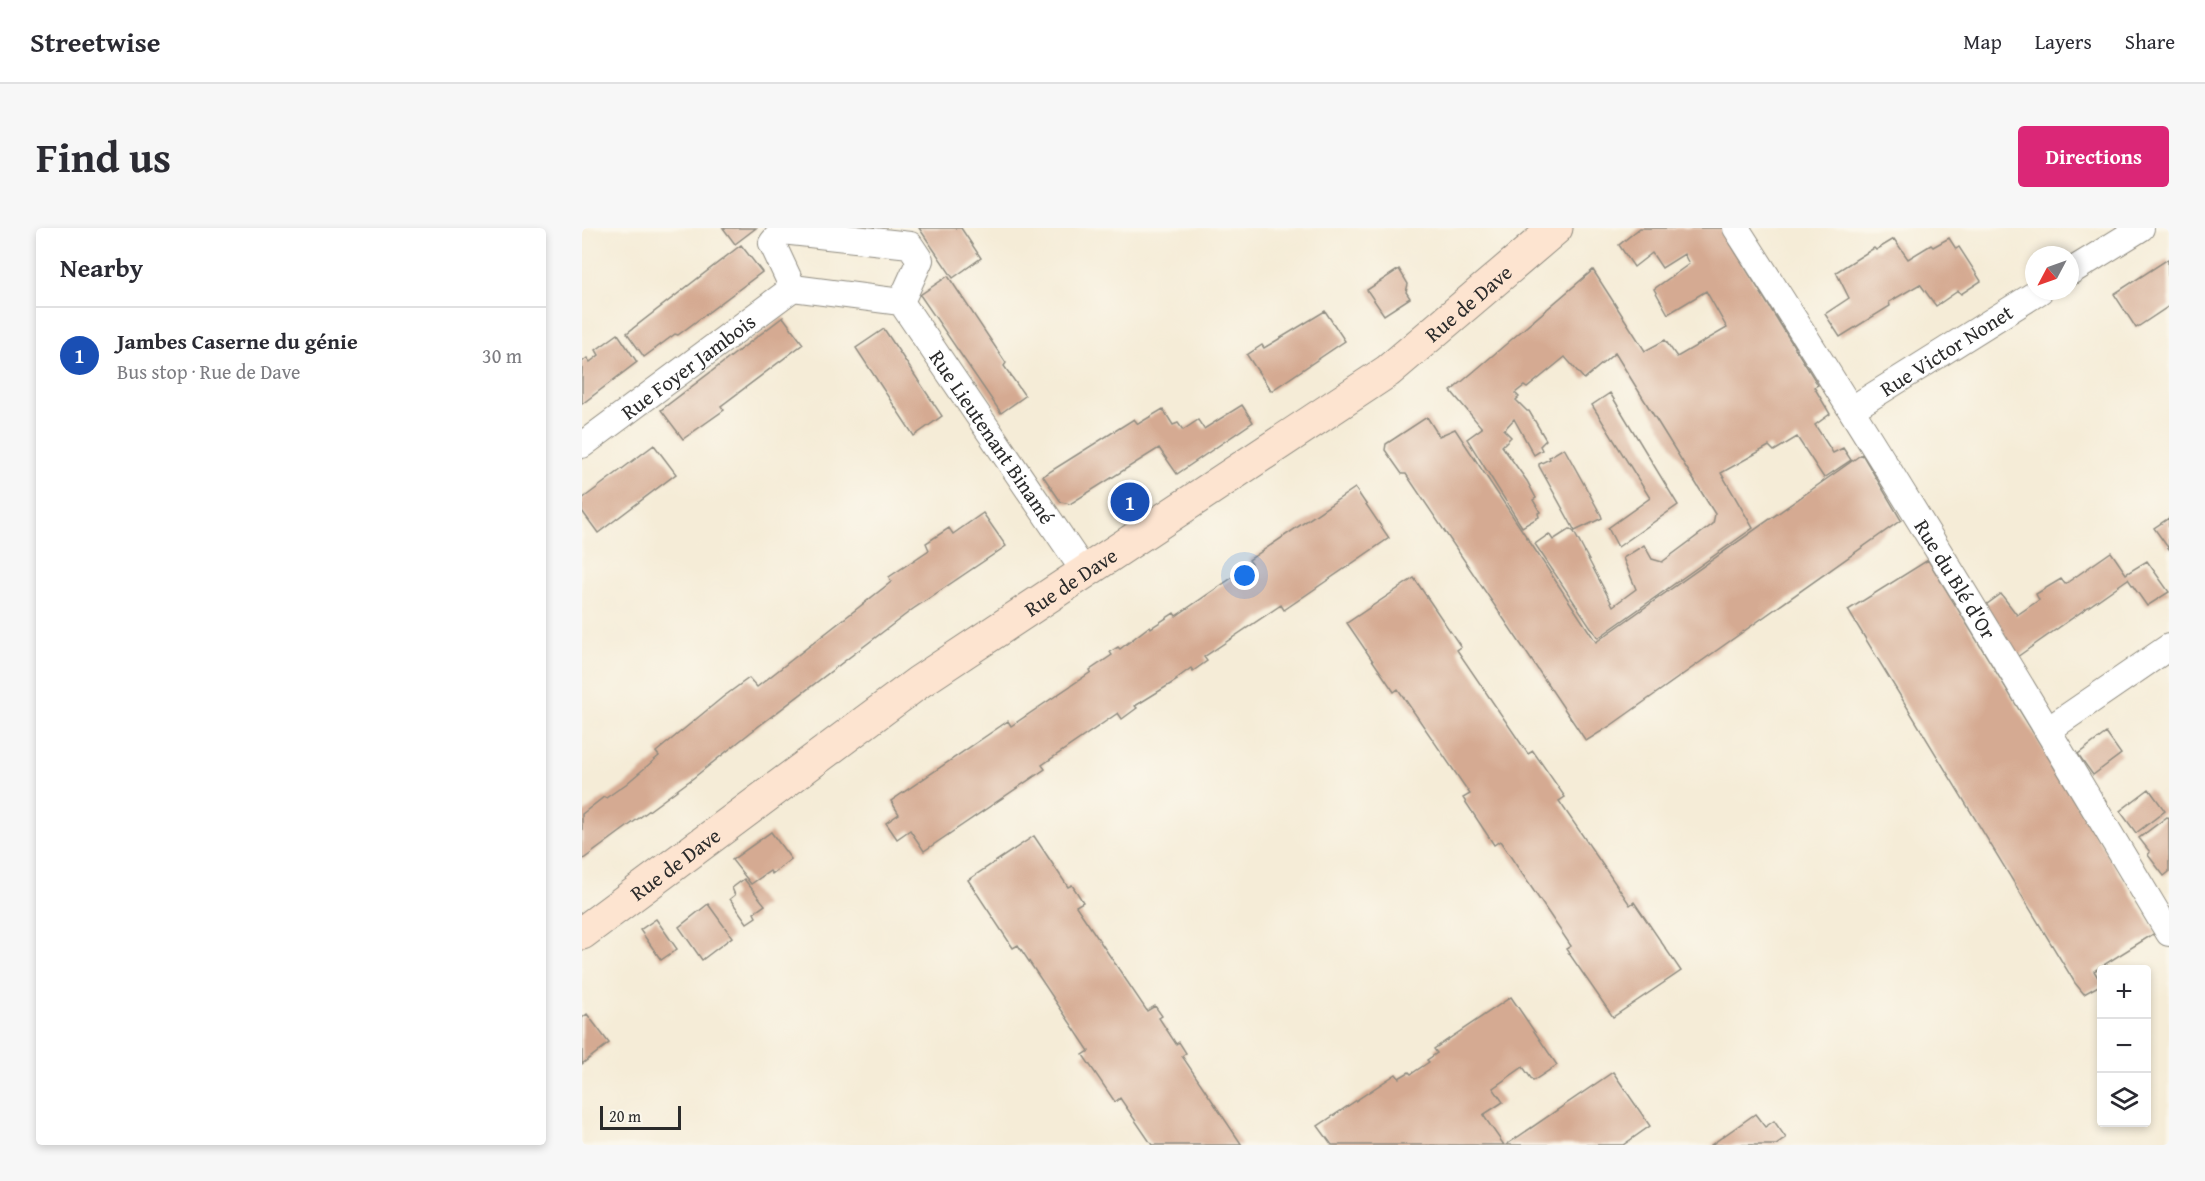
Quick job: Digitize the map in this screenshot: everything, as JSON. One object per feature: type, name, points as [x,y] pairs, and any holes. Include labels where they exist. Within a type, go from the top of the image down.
[{"type":"main road","name":"Rue de Dave","points":[[582,933],[919,682],[1388,371],[1556,228]]},
{"type":"street","name":"Rue du Blé d'Or","points":[[1736,228],[1852,409],[2169,933]]},
{"type":"street","points":[[2079,266],[2141,228]]},
{"type":"street","points":[[782,231],[910,245],[920,260],[902,302],[793,288],[772,243],[782,231]]},
{"type":"street","name":"Rue Foyer Jambois","points":[[582,445],[793,288]]},
{"type":"street","name":"Rue Victor Nonet","points":[[1852,409],[2026,300]]},
{"type":"street","name":"Rue Lieutenant Binamé","points":[[902,302],[1084,571]]},
{"type":"street","points":[[2048,730],[2169,647]]},
{"type":"building","points":[[723,228],[756,228],[735,244]]},
{"type":"building","points":[[919,228],[961,228],[981,258],[953,278]]},
{"type":"building","points":[[1640,228],[1722,228],[1818,385],[1814,387],[1830,414],[1815,425],[1833,453],[1843,448],[1851,460],[1824,478],[1797,437],[1774,451],[1769,446],[1721,473],[1753,528],[1598,638],[1535,544],[1549,534],[1553,540],[1570,529],[1574,532],[1613,606],[1636,589],[1623,558],[1644,545],[1652,559],[1662,562],[1713,524],[1715,514],[1615,353],[1584,379],[1565,357],[1527,388],[1524,386],[1515,393],[1519,397],[1516,400],[1529,411],[1546,440],[1540,446],[1542,450],[1534,455],[1514,419],[1504,430],[1511,437],[1502,446],[1527,481],[1536,498],[1533,500],[1540,512],[1539,517],[1522,527],[1467,439],[1482,428],[1451,391],[1593,270],[1645,351],[1665,340],[1677,357],[1727,328],[1706,291],[1668,314],[1654,289],[1689,264],[1684,254],[1662,268],[1652,253],[1634,267],[1619,245]]},
{"type":"building","points":[[1949,238],[1956,249],[1959,247],[1981,281],[1961,294],[1958,291],[1936,306],[1920,284],[1889,302],[1890,306],[1840,337],[1825,314],[1849,298],[1836,272],[1874,248],[1876,250],[1894,239],[1908,259],[1931,245],[1933,247]]},
{"type":"building","points":[[741,245],[762,272],[678,335],[675,334],[644,357],[627,333]]},
{"type":"building","points":[[2168,259],[2169,306],[2136,328],[2114,294]]},
{"type":"building","points":[[1399,269],[1408,284],[1406,292],[1410,298],[1384,315],[1367,290]]},
{"type":"building","points":[[948,276],[1006,363],[1004,366],[1025,396],[1001,413],[920,295]]},
{"type":"building","points":[[1325,311],[1345,341],[1271,391],[1247,355],[1262,345],[1264,348]]},
{"type":"building","points":[[783,317],[803,344],[721,406],[724,410],[683,439],[661,410]]},
{"type":"building","points":[[884,329],[942,416],[914,436],[856,348]]},
{"type":"building","points":[[618,334],[637,362],[582,404],[582,362],[587,358],[590,362],[599,355],[596,350]]},
{"type":"building","points":[[1610,393],[1678,505],[1618,547],[1608,528],[1650,498],[1592,405]]},
{"type":"building","points":[[1242,405],[1253,422],[1177,474],[1159,448],[1070,504],[1061,502],[1043,476],[1134,419],[1138,424],[1163,409],[1173,425],[1178,423],[1183,430],[1198,420],[1204,429]]},
{"type":"building","points":[[1427,417],[1439,436],[1455,429],[1596,642],[1862,454],[1901,520],[1586,741],[1406,474],[1402,474],[1385,450],[1386,444]]},
{"type":"building","points":[[654,445],[676,474],[598,533],[582,511],[582,499]]},
{"type":"building","points":[[1564,448],[1602,518],[1575,531],[1539,466]]},
{"type":"building","points":[[1355,488],[1389,538],[1284,610],[1281,605],[1204,657],[1207,661],[1193,671],[1191,668],[1177,680],[1135,706],[1137,708],[1122,719],[1118,713],[1042,765],[1045,769],[924,851],[910,830],[897,839],[886,823],[899,814],[891,801],[1008,721],[1011,726],[1091,672],[1090,670],[1112,655],[1110,652],[1118,647],[1120,649],[1150,626],[1151,628],[1174,613],[1176,616],[1252,564],[1249,560]]},
{"type":"building","points":[[983,513],[1006,546],[913,609],[692,779],[582,860],[582,814],[626,784],[659,756],[656,752],[723,697],[749,678],[757,687],[891,582],[889,577],[929,550],[926,543],[949,528],[953,534]]},
{"type":"building","points":[[2169,518],[2169,549],[2154,528]]},
{"type":"building","points":[[2111,552],[2126,574],[2147,561],[2169,592],[2147,606],[2128,579],[2017,657],[1983,607],[2001,594],[2017,615],[2039,600],[2036,594],[2061,579],[2065,584]]},
{"type":"building","points":[[1928,560],[2155,933],[2104,965],[2097,965],[2097,969],[2094,971],[2097,976],[2097,987],[2084,994],[2075,983],[1848,610]]},
{"type":"building","points":[[1414,578],[1461,647],[1457,650],[1528,754],[1533,751],[1565,797],[1559,801],[1630,905],[1634,902],[1681,971],[1613,1017],[1566,949],[1571,946],[1500,841],[1494,845],[1463,798],[1470,794],[1398,689],[1394,692],[1347,623]]},
{"type":"building","points":[[2106,733],[2121,754],[2093,775],[2078,754]]},
{"type":"building","points":[[2149,789],[2165,811],[2136,833],[2120,811]]},
{"type":"building","points":[[2167,817],[2169,819],[2169,872],[2164,876],[2148,855],[2150,852],[2139,838]]},
{"type":"building","points":[[771,832],[791,859],[772,874],[770,871],[751,884],[732,860]]},
{"type":"building","points":[[1034,836],[1068,887],[1072,885],[1083,902],[1076,906],[1147,1011],[1155,1006],[1162,1016],[1159,1018],[1176,1044],[1179,1042],[1186,1053],[1182,1056],[1242,1145],[1152,1145],[1120,1098],[1115,1102],[1083,1055],[1089,1051],[1018,945],[1013,948],[968,880]]},
{"type":"building","points":[[744,879],[765,905],[754,913],[756,917],[747,923],[730,899],[735,895],[732,888]]},
{"type":"building","points":[[708,904],[732,937],[702,960],[679,927]]},
{"type":"building","points":[[656,919],[677,949],[661,960],[640,930]]},
{"type":"building","points":[[1511,997],[1557,1065],[1533,1081],[1523,1067],[1493,1088],[1503,1102],[1483,1115],[1504,1145],[1332,1145],[1318,1126],[1396,1074],[1399,1078],[1409,1072],[1411,1074],[1429,1062],[1427,1060],[1437,1053],[1434,1049]]},
{"type":"building","points":[[587,1014],[609,1043],[582,1064],[582,1018]]},
{"type":"building","points":[[1613,1072],[1650,1126],[1623,1145],[1506,1145]]},
{"type":"building","points":[[1755,1114],[1765,1127],[1774,1121],[1786,1138],[1776,1145],[1711,1145]]},
{"type":"place","name":"Jambes Caserne du génie","points":[[1130,502]]}]
